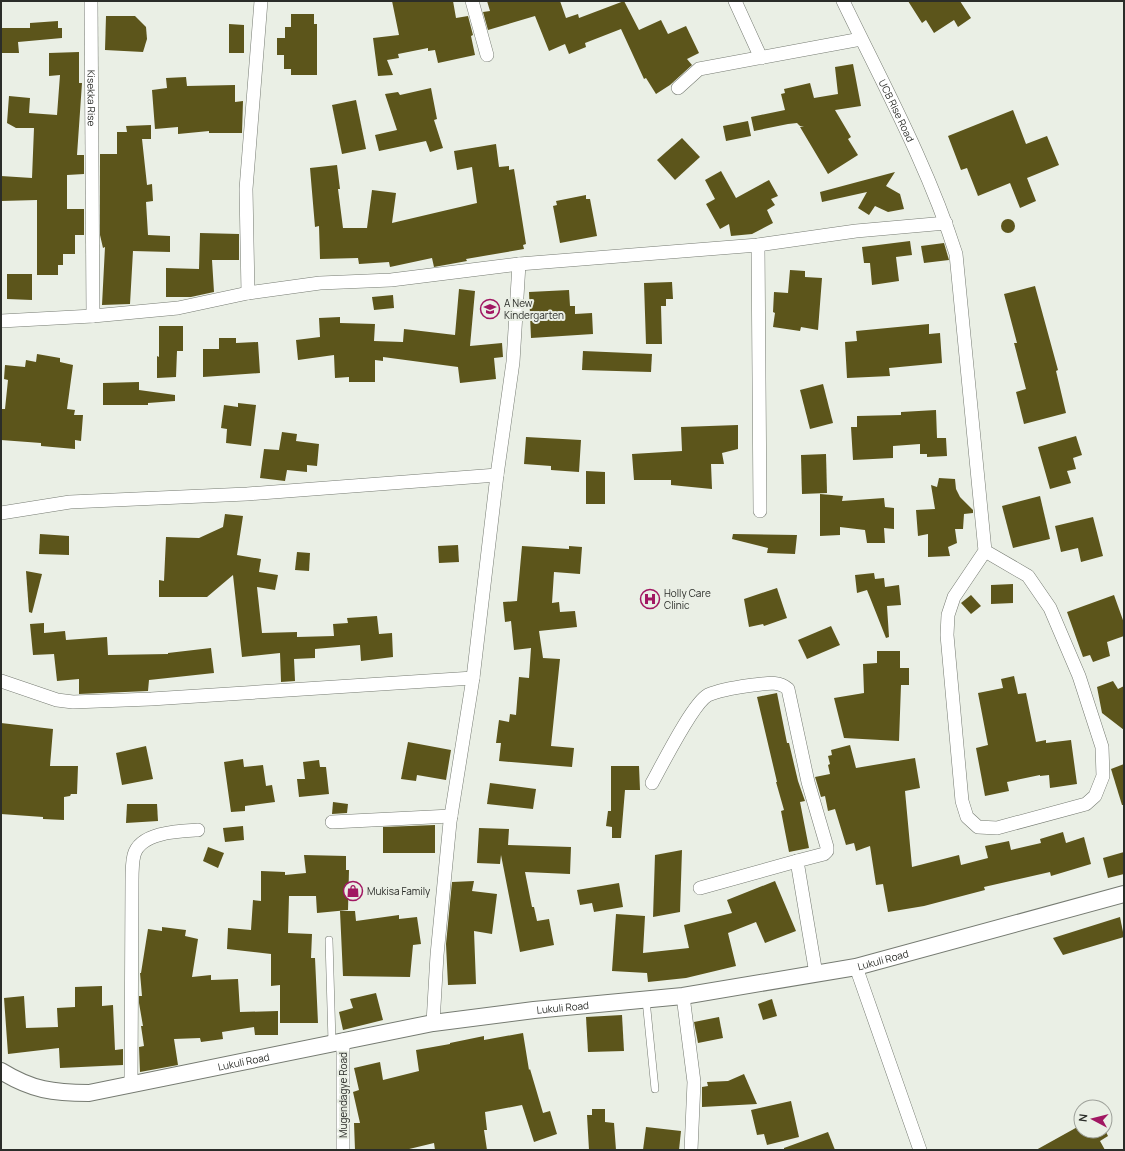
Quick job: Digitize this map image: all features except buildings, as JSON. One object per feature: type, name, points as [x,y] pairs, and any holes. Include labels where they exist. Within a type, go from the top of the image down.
[{"type":"street","name":"Kisekka Rise","points":[[91,1],[93,316]]},
{"type":"street","points":[[248,293],[246,190],[261,1]]},
{"type":"street","points":[[472,1],[487,55]]},
{"type":"street","points":[[735,1],[761,58]]},
{"type":"street","name":"UCB Rise Road","points":[[843,1],[917,155],[946,223],[956,254],[985,551]]},
{"type":"street","points":[[678,88],[699,69],[861,39]]},
{"type":"street","points":[[1,321],[93,316],[178,308],[248,293],[320,284],[391,280],[519,264],[758,245],[856,231],[946,223]]},
{"type":"street","points":[[758,245],[760,511]]},
{"type":"street","points":[[433,1023],[437,956],[451,816],[473,678],[497,476],[513,362],[519,264]]},
{"type":"street","points":[[1,513],[70,502],[246,494],[497,476]]},
{"type":"street","points":[[985,551],[1028,576],[1050,608],[1079,676],[1102,747],[1103,776],[1095,796],[1086,804],[997,828],[978,827],[967,817],[962,801],[947,635],[948,615],[954,597],[985,551]]},
{"type":"street","points":[[1,681],[57,700],[87,702],[473,678]]},
{"type":"street","points":[[652,783],[690,717],[707,696],[736,687],[774,683],[784,685],[788,689],[808,782],[827,851],[824,854],[700,888]]},
{"type":"street","points":[[332,822],[451,816]]},
{"type":"street","points":[[131,1084],[132,881],[134,856],[137,848],[146,841],[158,835],[171,831],[198,830]]},
{"type":"street","points":[[797,861],[816,974]]},
{"type":"street","name":"Lukuli Road","points":[[1,1071],[32,1087],[64,1093],[89,1093],[338,1041],[433,1023],[534,1010],[683,996],[856,967],[1124,894]]},
{"type":"street","points":[[856,967],[920,1150]]},
{"type":"street","points":[[683,996],[694,1082],[691,1150]]},
{"type":"street","name":"Mugendagye Road","points":[[338,1041],[343,1150]]},
{"type":"lane","points":[[329,940],[338,1041]]},
{"type":"lane","points":[[646,1000],[655,1089]]},
{"type":"place","name":"A New Kindergarten","points":[[490,309]]},
{"type":"place","name":"Holly Care Clinic","points":[[650,599]]},
{"type":"place","name":"Mukisa Family","points":[[353,891]]}]
